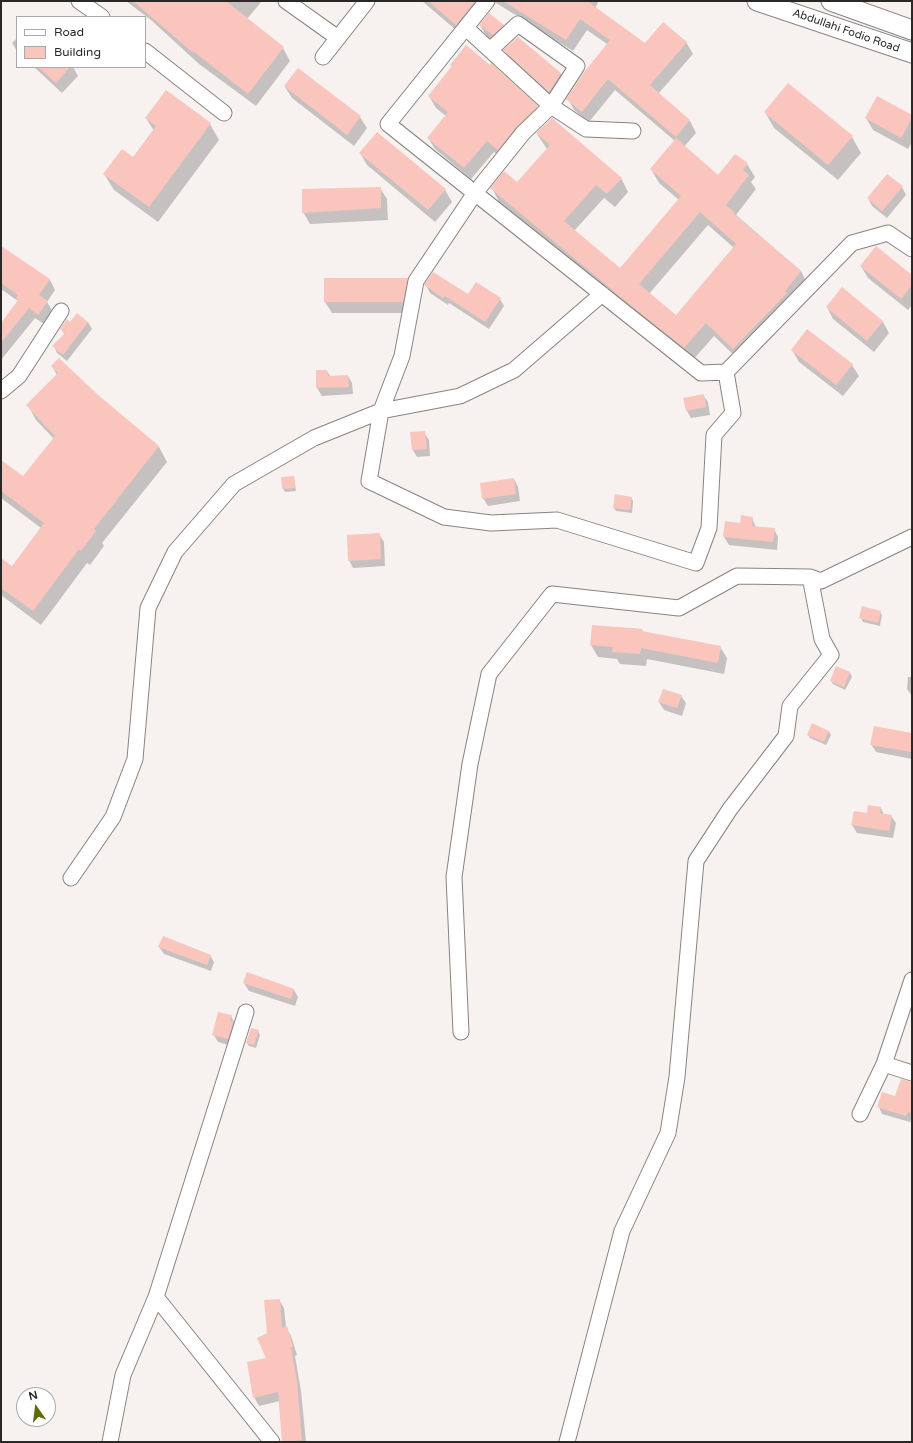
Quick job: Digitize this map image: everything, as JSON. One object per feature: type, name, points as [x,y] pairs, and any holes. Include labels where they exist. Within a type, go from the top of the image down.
[{"type":"main road","name":"Abdullahi Fodio Road","points":[[757,1],[912,53]]},
{"type":"main road","name":"Abdullahi Fodio Road","points":[[839,2],[912,30]]},
{"type":"street","points":[[79,1],[101,16]]},
{"type":"street","points":[[286,1],[338,38]]},
{"type":"street","points":[[323,57],[367,1]]},
{"type":"street","points":[[487,1],[388,124],[701,373],[726,372],[852,243],[888,233],[912,249]]},
{"type":"street","points":[[490,50],[518,24],[576,66],[551,106],[523,133],[475,193],[416,281],[402,356],[381,411],[369,481],[444,517],[491,523],[557,520],[696,563],[709,528],[714,435],[733,413],[726,372]]},
{"type":"street","points":[[466,28],[551,106],[586,129],[633,131]]},
{"type":"street","points":[[146,52],[224,113]]},
{"type":"street","points":[[70,878],[113,816],[135,759],[148,608],[175,552],[234,484],[314,438],[381,411],[460,396],[514,370],[602,294]]},
{"type":"street","points":[[1,391],[19,376],[61,311]]},
{"type":"street","points":[[461,1032],[454,877],[470,764],[489,674],[552,594],[680,608],[737,576],[810,577],[821,581],[912,536]]},
{"type":"street","points":[[567,1442],[622,1230],[668,1133],[677,1078],[696,861],[730,809],[786,736],[790,706],[831,655],[822,639],[810,577]]},
{"type":"street","points":[[860,1114],[884,1064],[908,1002],[912,980]]},
{"type":"street","points":[[110,1442],[123,1375],[156,1297],[246,1012]]},
{"type":"street","points":[[884,1064],[912,1073]]},
{"type":"street","points":[[156,1297],[272,1442]]},
{"type":"building","points":[[133,1],[226,1],[284,47],[248,94],[193,51],[192,52]]},
{"type":"building","points":[[428,1],[475,1],[456,25]]},
{"type":"building","points":[[503,1],[587,1],[645,43],[663,22],[687,42],[650,85],[690,120],[676,137],[608,79],[582,112],[566,99],[585,71],[610,40],[580,19],[566,40]]},
{"type":"building","points":[[489,13],[504,25],[493,35],[479,25]]},
{"type":"building","points":[[518,37],[561,73],[549,92],[503,50]]},
{"type":"building","points":[[466,45],[490,65],[491,63],[538,106],[516,127],[498,150],[487,141],[464,168],[427,138],[448,112],[428,96],[452,66],[450,65]]},
{"type":"building","points":[[39,68],[69,68],[56,83]]},
{"type":"building","points":[[298,68],[361,116],[347,135],[284,86]]},
{"type":"building","points":[[788,83],[853,136],[828,165],[764,112]]},
{"type":"building","points":[[166,90],[211,123],[149,207],[103,174],[122,149],[133,157],[156,126],[145,118]]},
{"type":"building","points":[[877,96],[912,115],[912,118],[901,138],[865,118]]},
{"type":"building","points":[[552,118],[622,178],[607,194],[596,185],[564,221],[620,268],[681,196],[650,169],[676,138],[718,175],[735,154],[748,163],[743,170],[749,175],[726,205],[735,213],[734,214],[801,271],[785,291],[787,293],[733,349],[706,323],[684,348],[490,188],[504,171],[517,182],[550,145],[536,133]],"holes":[[[700,212],[736,244],[676,315],[639,284]]]},
{"type":"building","points":[[377,132],[446,189],[428,210],[359,153]]},
{"type":"building","points":[[887,174],[903,186],[882,211],[867,198]]},
{"type":"building","points":[[381,187],[381,208],[302,213],[302,189]]},
{"type":"building","points":[[1,246],[50,279],[39,295],[48,301],[38,315],[29,308],[1,343],[1,323],[18,300],[16,299],[18,295],[1,283]]},
{"type":"building","points":[[876,246],[912,275],[912,285],[901,299],[860,266]]},
{"type":"building","points":[[433,272],[468,294],[476,282],[501,298],[485,322],[445,296],[443,298],[424,285]]},
{"type":"building","points":[[324,278],[408,278],[403,302],[324,302]]},
{"type":"building","points":[[842,287],[883,321],[867,341],[826,307]]},
{"type":"building","points":[[77,313],[88,322],[63,355],[52,346],[65,333],[60,329],[67,319],[70,322]]},
{"type":"building","points":[[807,329],[853,364],[836,385],[791,350]]},
{"type":"building","points":[[59,358],[97,394],[159,446],[94,529],[96,531],[81,551],[79,549],[33,611],[1,588],[1,558],[12,566],[44,523],[1,491],[1,460],[23,476],[55,436],[26,405],[58,373],[51,366]]},
{"type":"building","points":[[316,370],[327,370],[328,376],[348,375],[349,387],[316,388]]},
{"type":"building","points":[[704,394],[706,407],[686,411],[683,398]]},
{"type":"building","points":[[425,431],[427,449],[412,450],[410,432]]},
{"type":"building","points":[[294,476],[295,488],[282,489],[281,477]]},
{"type":"building","points":[[514,478],[516,494],[482,499],[480,483]]},
{"type":"building","points":[[615,494],[632,497],[630,510],[613,508]]},
{"type":"building","points":[[741,515],[753,517],[752,526],[775,528],[773,542],[723,537],[725,521],[740,523]]},
{"type":"building","points":[[380,533],[381,559],[348,561],[347,535]]},
{"type":"building","points":[[862,606],[881,611],[878,623],[859,618]]},
{"type":"building","points":[[592,625],[642,629],[642,631],[721,646],[718,663],[641,648],[640,654],[612,652],[613,647],[590,645]]},
{"type":"building","points":[[836,666],[850,672],[844,687],[830,681]]},
{"type":"building","points":[[663,689],[682,695],[677,708],[658,702]]},
{"type":"building","points":[[812,723],[829,731],[824,742],[807,735]]},
{"type":"building","points":[[874,726],[912,733],[912,752],[870,745]]},
{"type":"building","points":[[868,805],[881,807],[880,813],[892,815],[889,831],[851,825],[854,811],[867,813]]},
{"type":"building","points":[[163,936],[211,955],[207,965],[158,947]]},
{"type":"building","points":[[247,972],[294,989],[291,999],[243,983]]},
{"type":"building","points":[[218,1012],[232,1015],[230,1021],[233,1022],[228,1039],[212,1035]]},
{"type":"building","points":[[251,1028],[259,1030],[254,1045],[246,1043]]},
{"type":"building","points":[[901,1079],[912,1082],[912,1113],[908,1112],[906,1116],[877,1107],[882,1092],[895,1096]]},
{"type":"building","points":[[280,1299],[282,1328],[287,1326],[293,1347],[291,1347],[297,1382],[302,1440],[282,1442],[278,1392],[253,1398],[247,1362],[266,1358],[257,1338],[267,1333],[264,1300]]}]
